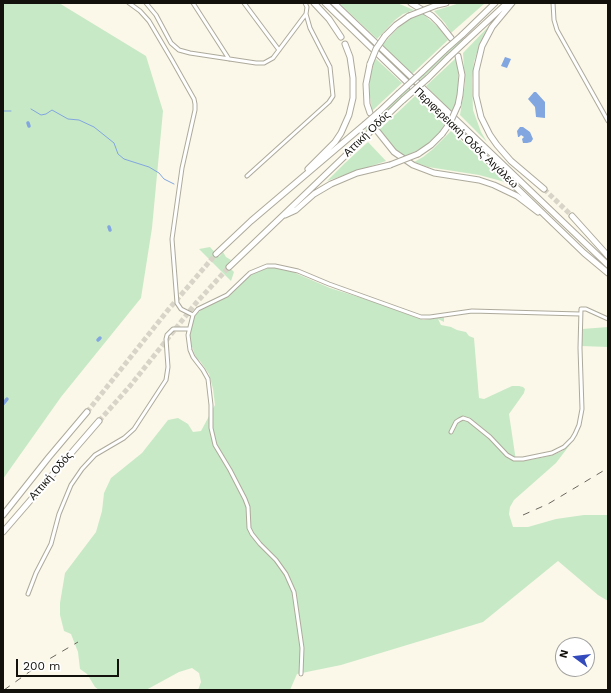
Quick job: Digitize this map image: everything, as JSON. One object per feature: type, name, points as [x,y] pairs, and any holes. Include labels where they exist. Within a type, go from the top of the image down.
[{"type":"highway","points":[[314,3],[329,19],[341,37]]},
{"type":"highway","name":"Περιφερειακή Οδός Αιγάλεω","points":[[325,3],[597,265],[608,273]]},
{"type":"highway","name":"Περιφερειακή Οδός Αιγάλεω","points":[[334,3],[608,265]]},
{"type":"highway","points":[[411,3],[423,9],[432,16],[451,38]]},
{"type":"highway","points":[[370,113],[366,94],[367,79],[370,64],[376,49],[385,36],[396,25],[410,16],[446,3]]},
{"type":"highway","name":"Αττική Οδός","points":[[216,254],[251,221],[379,112],[495,3]]},
{"type":"highway","name":"Αττική Οδός","points":[[229,267],[506,3]]},
{"type":"highway","points":[[512,3],[492,27],[482,46],[476,70],[476,96],[481,117],[496,145],[511,161],[544,189]]},
{"type":"highway","points":[[288,190],[329,149],[341,133],[346,123],[354,88],[352,67],[345,44]]},
{"type":"highway","points":[[280,218],[296,210],[314,194],[336,182],[357,173],[390,165],[418,154],[431,145],[450,123],[458,105],[462,85],[458,56]]},
{"type":"highway","points":[[378,132],[394,152],[413,165],[434,173],[479,180],[501,188],[529,205],[570,238]]},
{"type":"highway","points":[[572,216],[608,256]]},
{"type":"highway","points":[[579,224],[608,251]]},
{"type":"highway","name":"Αττική Οδός","points":[[3,515],[87,412]]},
{"type":"highway","name":"Αττική Οδός","points":[[3,532],[99,421]]},
{"type":"street","points":[[129,3],[140,11],[148,21],[194,99],[195,110],[182,168],[172,239],[177,303],[181,309],[193,315]]},
{"type":"street","points":[[146,3],[156,15],[177,49],[190,54],[261,63],[271,60],[306,14],[308,10],[305,3]]},
{"type":"street","points":[[194,3],[229,59]]},
{"type":"street","points":[[244,3],[279,50]]},
{"type":"street","points":[[553,3],[554,20],[557,30],[608,121]]},
{"type":"street","points":[[247,176],[332,98],[333,93],[330,67],[312,33],[306,14]]},
{"type":"street","points":[[301,674],[302,648],[297,609],[292,587],[286,574],[276,560],[252,534],[249,528],[248,507],[245,499],[215,445],[211,428],[210,389],[208,379],[192,356],[188,335],[193,315],[198,309],[227,294],[250,273],[266,266],[288,268],[298,271],[325,283],[421,317],[430,318],[472,311],[580,314]]},
{"type":"street","points":[[451,432],[456,422],[459,420],[463,418],[469,420],[490,437],[507,456],[518,460],[559,451],[572,439],[577,429],[582,409],[580,348],[581,309],[608,319]]},
{"type":"street","points":[[28,594],[36,573],[51,544],[59,514],[71,485],[95,455],[124,438],[134,429],[166,380],[168,367],[166,348],[167,335],[173,329],[189,329]]},
{"type":"green space","points":[[3,3],[59,3],[146,56],[163,111],[152,228],[141,298],[61,397],[3,479]]},
{"type":"green space","points":[[339,3],[397,3],[414,10],[403,14],[395,20],[377,39]]},
{"type":"green space","points":[[460,3],[485,3],[451,33],[445,23],[434,11]]},
{"type":"green space","points":[[422,13],[439,28],[448,40],[412,74],[382,45],[399,27],[412,17]]},
{"type":"green space","points":[[489,26],[480,43],[474,62],[472,80],[473,110],[481,132],[487,142],[460,115],[465,84],[463,53]]},
{"type":"green space","points":[[463,38],[464,39],[366,131],[365,128]]},
{"type":"green space","points":[[375,58],[402,83],[372,111],[369,89]]},
{"type":"green space","points":[[456,58],[459,79],[458,94],[452,112],[426,86]]},
{"type":"green space","points":[[415,96],[445,125],[424,147],[404,157],[390,145],[379,130]]},
{"type":"green space","points":[[451,131],[505,182],[479,175],[428,167],[414,162],[433,149]]},
{"type":"green space","points":[[368,142],[386,161],[327,181],[345,163]]},
{"type":"green space","points":[[210,247],[219,257],[223,252],[226,257],[231,260],[227,265],[234,272],[231,281],[199,249]]},
{"type":"green space","points":[[268,268],[293,272],[330,288],[423,320],[444,317],[444,322],[438,319],[441,325],[466,332],[469,336],[474,338],[479,398],[484,399],[512,386],[519,386],[525,389],[524,393],[509,414],[516,461],[530,460],[553,455],[562,451],[572,442],[556,463],[514,500],[510,507],[509,514],[513,527],[528,527],[556,519],[584,515],[608,515],[608,601],[598,595],[558,561],[483,622],[341,665],[297,674],[290,690],[198,690],[201,682],[199,673],[192,668],[179,672],[146,690],[99,690],[95,687],[87,674],[80,669],[78,652],[71,634],[64,631],[60,615],[60,603],[65,573],[96,532],[102,511],[104,493],[111,478],[142,453],[168,420],[178,418],[188,424],[193,432],[201,431],[215,405],[209,374],[200,361],[196,358],[190,341],[189,334],[193,319],[198,311],[199,312],[202,308],[222,299],[250,275]]},
{"type":"green space","points":[[608,327],[608,347],[581,346],[582,329]]},
{"type":"water","points":[[505,57],[511,59],[507,68],[501,66]]},
{"type":"water","points":[[534,92],[536,92],[545,102],[545,118],[536,117],[535,107],[528,99]]},
{"type":"water","points":[[520,127],[523,127],[530,132],[533,139],[531,142],[523,143],[522,139],[524,137],[521,135],[518,137],[517,131]]},
{"type":"waterway","points":[[31,109],[41,115],[52,110],[68,119],[79,120],[94,127],[114,143],[118,154],[124,159],[149,167],[159,173],[164,179],[174,184]]},
{"type":"waterway","points":[[3,111],[11,111]]},
{"type":"waterway","points":[[3,404],[7,399]]},
{"type":"tunnel","points":[[371,116],[378,132]]},
{"type":"tunnel","points":[[544,189],[572,216]]},
{"type":"tunnel","points":[[87,412],[168,310],[216,254]]},
{"type":"tunnel","points":[[99,421],[130,386],[196,303],[229,267]]},
{"type":"railway","points":[[523,515],[548,504],[608,468]]},
{"type":"railway","points":[[4,690],[39,665],[78,642]]}]
